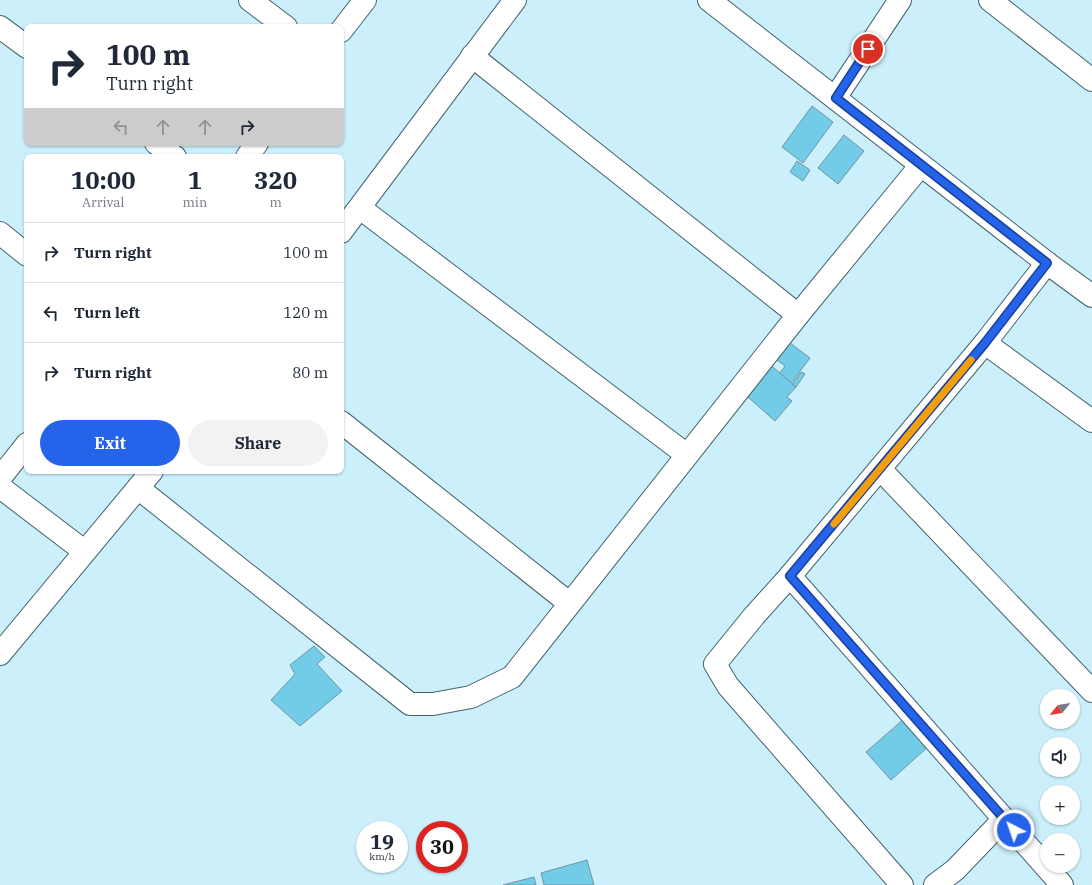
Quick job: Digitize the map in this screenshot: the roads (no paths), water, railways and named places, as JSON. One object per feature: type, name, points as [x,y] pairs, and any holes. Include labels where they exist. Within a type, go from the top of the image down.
[{"type":"street","points":[[250,0],[282,24]]},
{"type":"street","points":[[344,27],[365,0]]},
{"type":"street","points":[[344,228],[515,0]]},
{"type":"street","points":[[709,0],[1047,263],[1092,296]]},
{"type":"street","points":[[836,98],[900,0]]},
{"type":"street","points":[[990,0],[1092,80]]},
{"type":"street","points":[[0,27],[24,45]]},
{"type":"street","points":[[472,56],[798,315]]},
{"type":"street","points":[[160,146],[171,154]]},
{"type":"street","points":[[138,488],[410,704],[434,704],[471,697],[512,677],[798,315],[921,165]]},
{"type":"street","points":[[360,208],[687,455]]},
{"type":"street","points":[[0,233],[24,253]]},
{"type":"street","points":[[902,885],[728,686],[715,664],[985,343],[1047,263]]},
{"type":"street","points":[[985,343],[1092,421]]},
{"type":"street","points":[[344,424],[569,603]]},
{"type":"street","points":[[0,478],[24,448]]},
{"type":"street","points":[[880,469],[1092,691]]},
{"type":"street","points":[[0,654],[84,551],[150,474]]},
{"type":"street","points":[[0,487],[84,551]]},
{"type":"street","points":[[790,576],[1062,885]]},
{"type":"street","points":[[935,885],[955,870],[1004,819]]}]
